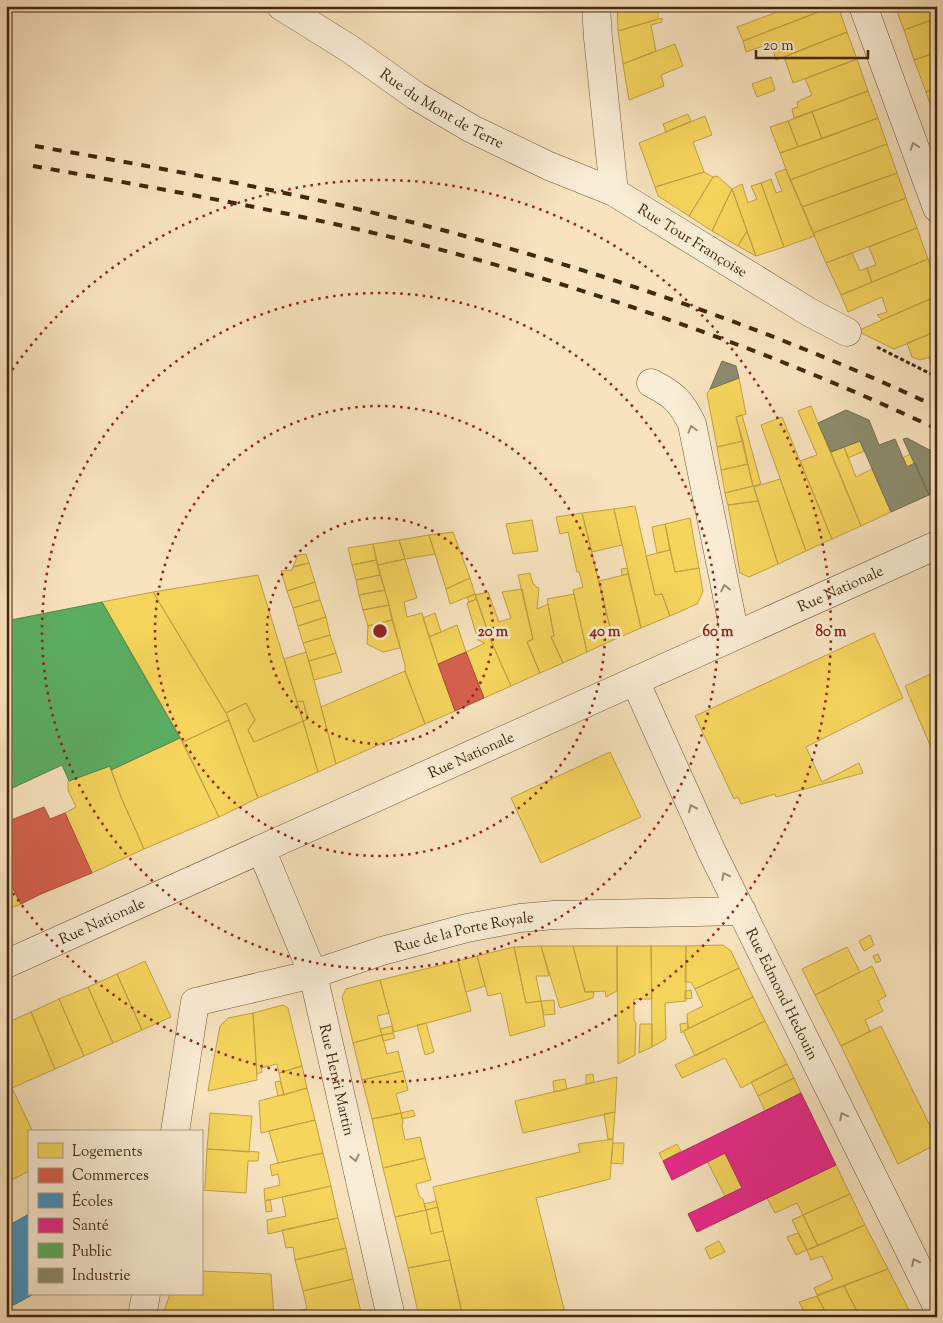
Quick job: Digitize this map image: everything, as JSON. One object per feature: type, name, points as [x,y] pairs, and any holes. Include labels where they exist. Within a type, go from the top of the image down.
[{"type":"street","name":"Rue du Mont de Terre","points":[[281,6],[350,49],[416,96],[472,129],[549,166],[614,192]]},
{"type":"street","points":[[596,6],[614,192]]},
{"type":"street","points":[[863,6],[937,208]]},
{"type":"street","name":"Rue Tour Françoise","points":[[614,192],[795,304],[847,332]]},
{"type":"street","points":[[651,383],[667,390],[677,400],[686,410],[692,424],[735,636]]},
{"type":"street","name":"Rue Nationale","points":[[6,964],[937,545]]},
{"type":"street","name":"Rue Edmond Hedouin","points":[[635,681],[712,852],[937,1306]]},
{"type":"street","name":"Rue Henri Martin","points":[[261,850],[313,974],[391,1317]]},
{"type":"street","name":"Rue de la Porte Royale","points":[[175,1130],[195,1002],[313,974],[374,954],[467,928],[520,918],[742,911]]},
{"type":"street","points":[[142,1317],[146,1296]]},
{"type":"path","points":[[847,332],[937,377]]},
{"type":"building: Logements","points":[[617,6],[658,6],[658,19],[618,31]]},
{"type":"building: Logements","points":[[778,6],[834,6],[743,41],[737,27],[780,11]]},
{"type":"building: Logements","points":[[838,6],[847,32],[776,60],[771,43],[746,52],[743,41]]},
{"type":"building: Logements","points":[[895,6],[937,6],[937,18],[904,30]]},
{"type":"building: Logements","points":[[662,18],[662,22],[651,25],[656,51],[623,64],[618,31]]},
{"type":"building: Logements","points":[[937,18],[937,52],[914,60],[904,30]]},
{"type":"building: Logements","points":[[847,32],[857,59],[793,83],[784,57]]},
{"type":"building: Logements","points":[[675,44],[683,66],[661,75],[664,86],[629,100],[623,64]]},
{"type":"building: Logements","points":[[937,52],[937,88],[926,92],[914,60]]},
{"type":"building: Logements","points":[[857,59],[868,91],[794,118],[792,109],[798,107],[797,102],[812,95],[805,79]]},
{"type":"building: Logements","points":[[771,77],[775,90],[757,97],[752,84]]},
{"type":"building: Logements","points":[[937,88],[937,121],[936,121],[926,92]]},
{"type":"building: Logements","points":[[868,91],[878,118],[822,139],[812,112]]},
{"type":"building: Logements","points":[[812,112],[822,139],[798,147],[788,121]]},
{"type":"building: Logements","points":[[688,114],[691,121],[666,132],[663,124]]},
{"type":"building: Logements","points":[[705,116],[712,135],[693,142],[704,172],[655,187],[639,143]]},
{"type":"building: Logements","points":[[878,118],[887,144],[790,180],[780,153]]},
{"type":"building: Logements","points":[[788,121],[798,147],[780,153],[770,127]]},
{"type":"building: Logements","points":[[887,144],[897,173],[802,207],[790,180]]},
{"type":"building: Logements","points":[[786,169],[815,236],[784,247],[761,183],[771,179],[776,193],[782,191],[775,173]]},
{"type":"building: Logements","points":[[704,172],[713,177],[689,216],[658,196],[655,187]]},
{"type":"building: Logements","points":[[897,173],[906,198],[813,233],[802,207]]},
{"type":"building: Logements","points":[[717,176],[732,189],[712,231],[689,216],[713,177]]},
{"type":"building: Logements","points":[[761,183],[784,247],[756,256],[732,189],[742,184],[748,203],[757,199],[751,186]]},
{"type":"building: Logements","points":[[732,189],[747,231],[738,246],[712,231]]},
{"type":"building: Logements","points":[[906,198],[917,228],[826,263],[813,233]]},
{"type":"building: Logements","points":[[917,228],[928,259],[872,282],[867,268],[876,265],[869,247]]},
{"type":"building: Logements","points":[[747,231],[756,256],[738,246]]},
{"type":"building: Logements","points":[[852,253],[860,271],[867,268],[872,282],[841,295],[826,263]]},
{"type":"building: Logements","points":[[928,259],[937,284],[937,296],[882,320],[877,315],[887,312],[882,297],[848,312],[841,295]]},
{"type":"building: Logements","points":[[937,296],[937,331],[894,349],[857,331]]},
{"type":"building: Logements","points":[[937,331],[937,355],[920,360],[912,357],[907,343]]},
{"type":"building: Logements","points":[[937,355],[937,368],[932,366],[929,357]]},
{"type":"building: Logements","points":[[739,378],[746,414],[736,417],[743,441],[717,447],[707,394],[710,389]]},
{"type":"building: Logements","points":[[811,406],[861,526],[832,539],[800,461],[817,455],[798,411]]},
{"type":"building: Logements","points":[[742,415],[761,484],[753,486],[736,417]]},
{"type":"building: Logements","points":[[782,417],[832,539],[806,551],[761,425]]},
{"type":"building: Logements","points":[[743,441],[748,464],[721,470],[717,447]]},
{"type":"building: Logements","points":[[860,441],[864,451],[848,458],[844,447]]},
{"type":"building: Logements","points":[[844,447],[856,477],[872,469],[891,512],[861,526],[831,452]]},
{"type":"building: Logements","points":[[910,454],[915,463],[907,467],[903,458]]},
{"type":"building: Logements","points":[[748,464],[753,486],[725,493],[721,470]]},
{"type":"building: Logements","points":[[780,479],[806,551],[778,564],[754,487]]},
{"type":"building: Logements","points":[[753,486],[758,501],[728,505],[725,493]]},
{"type":"building: Logements","points":[[758,501],[778,564],[749,577],[740,573],[728,505]]},
{"type":"building: Logements","points":[[635,506],[655,595],[662,594],[670,616],[641,628],[614,509]]},
{"type":"building: Logements","points":[[614,509],[622,545],[592,552],[582,513]]},
{"type":"building: Logements","points":[[582,513],[613,640],[587,652],[573,590],[583,587],[579,572],[577,572],[568,532],[560,534],[556,517]]},
{"type":"building: Logements","points":[[690,518],[699,568],[675,572],[665,524]]},
{"type":"building: Logements","points":[[532,520],[538,551],[513,554],[506,524]]},
{"type":"building: Logements","points":[[665,524],[670,550],[657,553],[652,527]]},
{"type":"building: Logements","points":[[453,532],[470,578],[446,589],[429,535]]},
{"type":"building: Logements","points":[[429,535],[435,554],[405,559],[399,540]]},
{"type":"building: Logements","points":[[399,540],[405,559],[378,565],[373,544]]},
{"type":"building: Logements","points":[[373,544],[376,560],[352,565],[348,548]]},
{"type":"building: Logements","points":[[670,550],[675,572],[699,568],[703,592],[697,604],[670,616],[662,594],[655,595],[646,556]]},
{"type":"building: Logements","points":[[306,554],[309,563],[293,567],[298,555]]},
{"type":"building: Logements","points":[[405,559],[417,598],[404,602],[407,617],[422,613],[455,711],[425,724],[405,671],[378,565]]},
{"type":"building: Logements","points":[[376,560],[380,575],[356,580],[352,565]]},
{"type":"building: Logements","points":[[309,563],[315,582],[287,591],[281,571],[292,570],[293,567]]},
{"type":"building: Logements","points":[[627,568],[628,574],[622,575],[621,569]]},
{"type":"building: Logements","points":[[530,573],[533,584],[539,588],[537,609],[548,604],[554,636],[551,637],[563,663],[540,673],[527,642],[533,639],[518,575]]},
{"type":"building: Logements","points":[[628,574],[641,628],[613,640],[599,581]]},
{"type":"building: Logements","points":[[258,575],[303,721],[254,742],[248,730],[255,720],[246,703],[226,713],[153,592]]},
{"type":"building: Logements","points":[[380,575],[385,590],[359,595],[356,580]]},
{"type":"building: Logements","points":[[470,578],[475,594],[450,604],[446,589]]},
{"type":"building: Logements","points":[[315,582],[320,600],[293,608],[287,591]]},
{"type":"building: Logements","points":[[522,589],[533,639],[527,642],[540,673],[511,686],[491,641],[475,595],[488,592],[499,622],[511,618],[502,592]]},
{"type":"building: Logements","points":[[385,590],[389,605],[363,610],[359,595]]},
{"type":"building: Logements","points":[[153,592],[229,720],[183,742],[102,602]]},
{"type":"building: Logements","points":[[475,594],[477,599],[469,602],[467,597]]},
{"type":"building: Logements","points":[[574,594],[587,652],[563,663],[551,637],[554,636],[547,599]]},
{"type":"building: Logements","points":[[477,599],[491,641],[511,686],[484,698],[466,652],[485,643],[478,640],[467,603]]},
{"type":"building: Logements","points":[[320,600],[326,617],[298,626],[293,608]]},
{"type":"building: Logements","points":[[389,605],[392,620],[368,626],[363,610]]},
{"type":"building: Logements","points":[[435,613],[441,632],[429,637],[423,618]]},
{"type":"building: Logements","points":[[326,617],[330,635],[303,643],[298,626]]},
{"type":"building: Logements","points":[[392,620],[400,648],[383,652],[367,644],[368,626]]},
{"type":"building: Logements","points":[[457,625],[466,652],[438,664],[429,637]]},
{"type":"building: Logements","points":[[874,633],[903,698],[806,747],[822,782],[859,763],[863,773],[776,797],[775,794],[741,804],[738,797],[734,799],[695,716]]},
{"type":"building: Logements","points":[[330,635],[336,653],[309,661],[303,643]]},
{"type":"building: Logements","points":[[306,652],[336,764],[318,772],[303,721],[308,719],[303,701],[297,702],[284,659]]},
{"type":"building: Logements","points":[[336,653],[342,672],[314,680],[309,661]]},
{"type":"building: Logements","points":[[405,671],[425,724],[336,764],[321,707]]},
{"type":"building: Logements","points":[[937,671],[937,756],[935,757],[905,686]]},
{"type":"building: Logements","points":[[303,701],[308,719],[303,721],[297,702]]},
{"type":"building: Logements","points":[[246,703],[255,720],[248,730],[254,742],[303,721],[318,772],[258,798],[226,713]]},
{"type":"building: Logements","points":[[229,720],[258,798],[219,817],[183,742]]},
{"type":"building: Logements","points":[[180,738],[219,817],[144,849],[111,770]]},
{"type":"building: Logements","points":[[610,752],[641,817],[541,863],[511,798]]},
{"type":"building: Logements","points":[[110,766],[121,797],[144,849],[92,873],[65,813],[76,807],[68,790],[68,781]]},
{"type":"building: Logements","points":[[6,850],[13,865],[6,869]]},
{"type":"building: Logements","points":[[6,875],[21,904],[6,910]]},
{"type":"building: Logements","points":[[870,935],[874,945],[864,951],[859,941]]},
{"type":"building: Logements","points":[[723,945],[731,951],[739,968],[695,989],[691,982],[685,982],[686,946]]},
{"type":"building: Logements","points":[[541,946],[549,976],[536,976],[541,1001],[526,1003],[514,947]]},
{"type":"building: Logements","points":[[541,946],[573,946],[585,992],[594,992],[593,998],[560,1008]]},
{"type":"building: Logements","points":[[573,946],[617,946],[617,991],[606,997],[605,991],[585,992]]},
{"type":"building: Logements","points":[[617,946],[651,946],[652,999],[634,999],[634,1021],[636,1022],[635,1055],[618,1064]]},
{"type":"building: Logements","points":[[651,946],[686,946],[686,1001],[665,1003],[666,1039],[652,1047]]},
{"type":"building: Logements","points":[[514,947],[526,1003],[541,1001],[545,1026],[510,1036],[501,993],[488,996],[477,956]]},
{"type":"building: Logements","points":[[847,947],[860,972],[815,995],[802,969]]},
{"type":"building: Logements","points":[[878,954],[881,961],[876,963],[873,956]]},
{"type":"building: Logements","points":[[477,956],[485,986],[466,992],[458,961]]},
{"type":"building: Logements","points":[[145,961],[171,1017],[142,1030],[117,974]]},
{"type":"building: Logements","points":[[458,961],[471,1011],[394,1032],[380,980]]},
{"type":"building: Logements","points":[[872,966],[886,996],[878,1001],[883,1011],[865,1020],[870,1031],[841,1046],[815,995]]},
{"type":"building: Logements","points":[[739,968],[753,997],[688,1029],[687,1014],[703,1006],[695,989]]},
{"type":"building: Logements","points":[[117,974],[142,1030],[113,1043],[88,987]]},
{"type":"building: Logements","points":[[380,980],[389,1013],[377,1016],[382,1035],[353,1043],[342,997],[346,989]]},
{"type":"building: Logements","points":[[88,987],[113,1043],[84,1056],[59,999]]},
{"type":"building: Logements","points":[[691,990],[692,998],[685,999],[685,991]]},
{"type":"building: Logements","points":[[753,997],[765,1021],[695,1056],[683,1031]]},
{"type":"building: Logements","points":[[59,999],[84,1056],[55,1069],[31,1012]]},
{"type":"building: Logements","points":[[554,1000],[555,1014],[544,1015],[541,1001]]},
{"type":"building: Logements","points":[[283,1005],[288,1008],[302,1066],[279,1073],[277,1064],[261,1068],[262,1072],[257,1074],[253,1013]]},
{"type":"building: Logements","points":[[31,1012],[55,1069],[12,1088],[6,1075],[6,1023]]},
{"type":"building: Logements","points":[[253,1013],[257,1080],[208,1091],[220,1026],[228,1018]]},
{"type":"building: Logements","points":[[765,1021],[787,1064],[741,1088],[725,1058],[682,1078],[675,1065]]},
{"type":"building: Logements","points":[[426,1023],[434,1052],[425,1055],[417,1025]]},
{"type":"building: Logements","points":[[688,1023],[688,1029],[681,1033],[680,1024]]},
{"type":"building: Logements","points":[[640,1024],[652,1024],[652,1047],[639,1053]]},
{"type":"building: Logements","points":[[392,1026],[393,1033],[382,1035],[380,1029]]},
{"type":"building: Logements","points":[[881,1026],[937,1140],[937,1144],[898,1164],[841,1046]]},
{"type":"building: Logements","points":[[393,1033],[395,1038],[383,1041],[382,1035]]},
{"type":"building: Logements","points":[[382,1035],[387,1054],[398,1051],[403,1071],[362,1080],[353,1043]]},
{"type":"building: Logements","points":[[787,1064],[794,1078],[758,1096],[751,1082]]},
{"type":"building: Logements","points":[[302,1066],[307,1088],[284,1095],[279,1073]]},
{"type":"building: Logements","points":[[403,1071],[408,1090],[396,1094],[401,1113],[372,1119],[362,1080]]},
{"type":"building: Logements","points":[[593,1074],[594,1082],[586,1084],[586,1075]]},
{"type":"building: Logements","points":[[6,1075],[12,1088],[6,1091]]},
{"type":"building: Logements","points":[[617,1077],[615,1112],[523,1133],[515,1101]]},
{"type":"building: Logements","points":[[794,1078],[801,1093],[765,1111],[758,1096]]},
{"type":"building: Logements","points":[[565,1079],[567,1089],[554,1092],[553,1081]]},
{"type":"building: Logements","points":[[280,1081],[284,1095],[278,1096],[275,1082]]},
{"type":"building: Logements","points":[[12,1088],[32,1130],[28,1130],[28,1172],[6,1183],[6,1091]]},
{"type":"building: Logements","points":[[307,1088],[315,1120],[261,1133],[259,1101]]},
{"type":"building: Logements","points":[[413,1110],[415,1116],[402,1119],[401,1113]]},
{"type":"building: Logements","points":[[615,1112],[613,1139],[608,1139],[604,1114]]},
{"type":"building: Logements","points":[[210,1113],[252,1116],[249,1152],[207,1149]]},
{"type":"building: Logements","points":[[401,1113],[405,1140],[420,1137],[425,1158],[383,1168],[372,1119]]},
{"type":"building: Logements","points":[[315,1120],[323,1153],[278,1163],[269,1131]]},
{"type":"building: Logements","points":[[613,1139],[610,1179],[536,1198],[566,1317],[463,1317],[433,1187],[580,1152],[578,1144]]},
{"type":"building: Logements","points":[[613,1143],[624,1143],[623,1164],[611,1163]]},
{"type":"building: Logements","points":[[677,1144],[681,1151],[663,1161],[659,1153]]},
{"type":"building: Logements","points":[[207,1149],[259,1152],[258,1161],[248,1161],[246,1193],[202,1190],[202,1187],[205,1187]]},
{"type":"building: Logements","points":[[323,1153],[331,1186],[265,1201],[264,1189],[280,1185],[278,1174],[272,1176],[270,1165]]},
{"type":"building: Logements","points":[[725,1153],[742,1188],[725,1196],[707,1161]]},
{"type":"building: Logements","points":[[425,1158],[431,1180],[416,1184],[419,1196],[423,1199],[426,1210],[395,1217],[383,1168]]},
{"type":"building: Logements","points":[[836,1165],[850,1194],[803,1215],[797,1203],[775,1213],[767,1198]]},
{"type":"building: Logements","points":[[331,1186],[338,1218],[268,1234],[267,1220],[286,1216],[282,1197]]},
{"type":"building: Logements","points":[[850,1194],[865,1225],[818,1246],[803,1215]]},
{"type":"building: Logements","points":[[270,1199],[272,1211],[266,1212],[265,1201]]},
{"type":"building: Logements","points":[[436,1201],[438,1207],[426,1210],[424,1204]]},
{"type":"building: Logements","points":[[438,1207],[443,1231],[431,1234],[426,1210]]},
{"type":"building: Logements","points":[[426,1210],[431,1234],[443,1231],[450,1260],[408,1268],[395,1217]]},
{"type":"building: Logements","points":[[803,1215],[818,1246],[807,1250],[792,1220]]},
{"type":"building: Logements","points":[[338,1218],[346,1248],[295,1260],[293,1247],[286,1248],[282,1230]]},
{"type":"building: Logements","points":[[865,1225],[888,1269],[817,1295],[814,1288],[833,1279],[822,1256],[811,1260],[807,1250]]},
{"type":"building: Logements","points":[[798,1233],[807,1250],[796,1255],[787,1237]]},
{"type":"building: Logements","points":[[719,1241],[725,1252],[710,1259],[705,1248]]},
{"type":"building: Logements","points":[[346,1248],[353,1279],[303,1291],[295,1260]]},
{"type":"building: Logements","points":[[450,1260],[463,1317],[419,1317],[408,1268]]},
{"type":"building: Logements","points":[[888,1269],[911,1314],[910,1317],[860,1317],[844,1286]]},
{"type":"building: Logements","points":[[202,1271],[271,1274],[274,1317],[162,1317],[169,1296],[202,1296]]},
{"type":"building: Logements","points":[[353,1279],[361,1312],[340,1317],[290,1317],[289,1313],[307,1309],[303,1291]]},
{"type":"building: Logements","points":[[844,1286],[860,1317],[828,1317],[817,1296]]},
{"type":"building: Logements","points":[[817,1296],[828,1317],[807,1317],[799,1302]]},
{"type":"building: Commerces","points":[[466,652],[484,698],[455,711],[438,664]]},
{"type":"building: Commerces","points":[[44,807],[50,819],[65,813],[92,873],[21,904],[6,875],[6,869],[13,865],[6,850],[6,822]]},
{"type":"building: Écoles","points":[[28,1215],[28,1296],[30,1296],[6,1309],[6,1227]]},
{"type":"building: Écoles","points":[[361,1312],[362,1317],[340,1317]]},
{"type":"building: Santé","points":[[801,1093],[836,1165],[697,1232],[688,1214],[742,1188],[725,1153],[672,1180],[663,1161]]},
{"type":"building: Public","points":[[102,602],[180,738],[111,770],[110,766],[69,781],[62,765],[6,791],[6,621]]},
{"type":"building: Industrie","points":[[722,361],[736,366],[739,378],[710,389]]},
{"type":"building: Industrie","points":[[846,410],[869,420],[879,445],[895,439],[907,467],[915,463],[929,495],[891,512],[860,441],[831,452],[818,423]]},
{"type":"building: Industrie","points":[[907,438],[937,454],[937,491],[929,495],[903,439]]},
{"type":"railway","points":[[35,146],[195,175],[302,197],[408,221],[522,252],[703,310],[821,356],[937,407]]},
{"type":"railway","points":[[33,166],[178,192],[371,232],[552,281],[682,324],[747,348],[937,429]]}]
